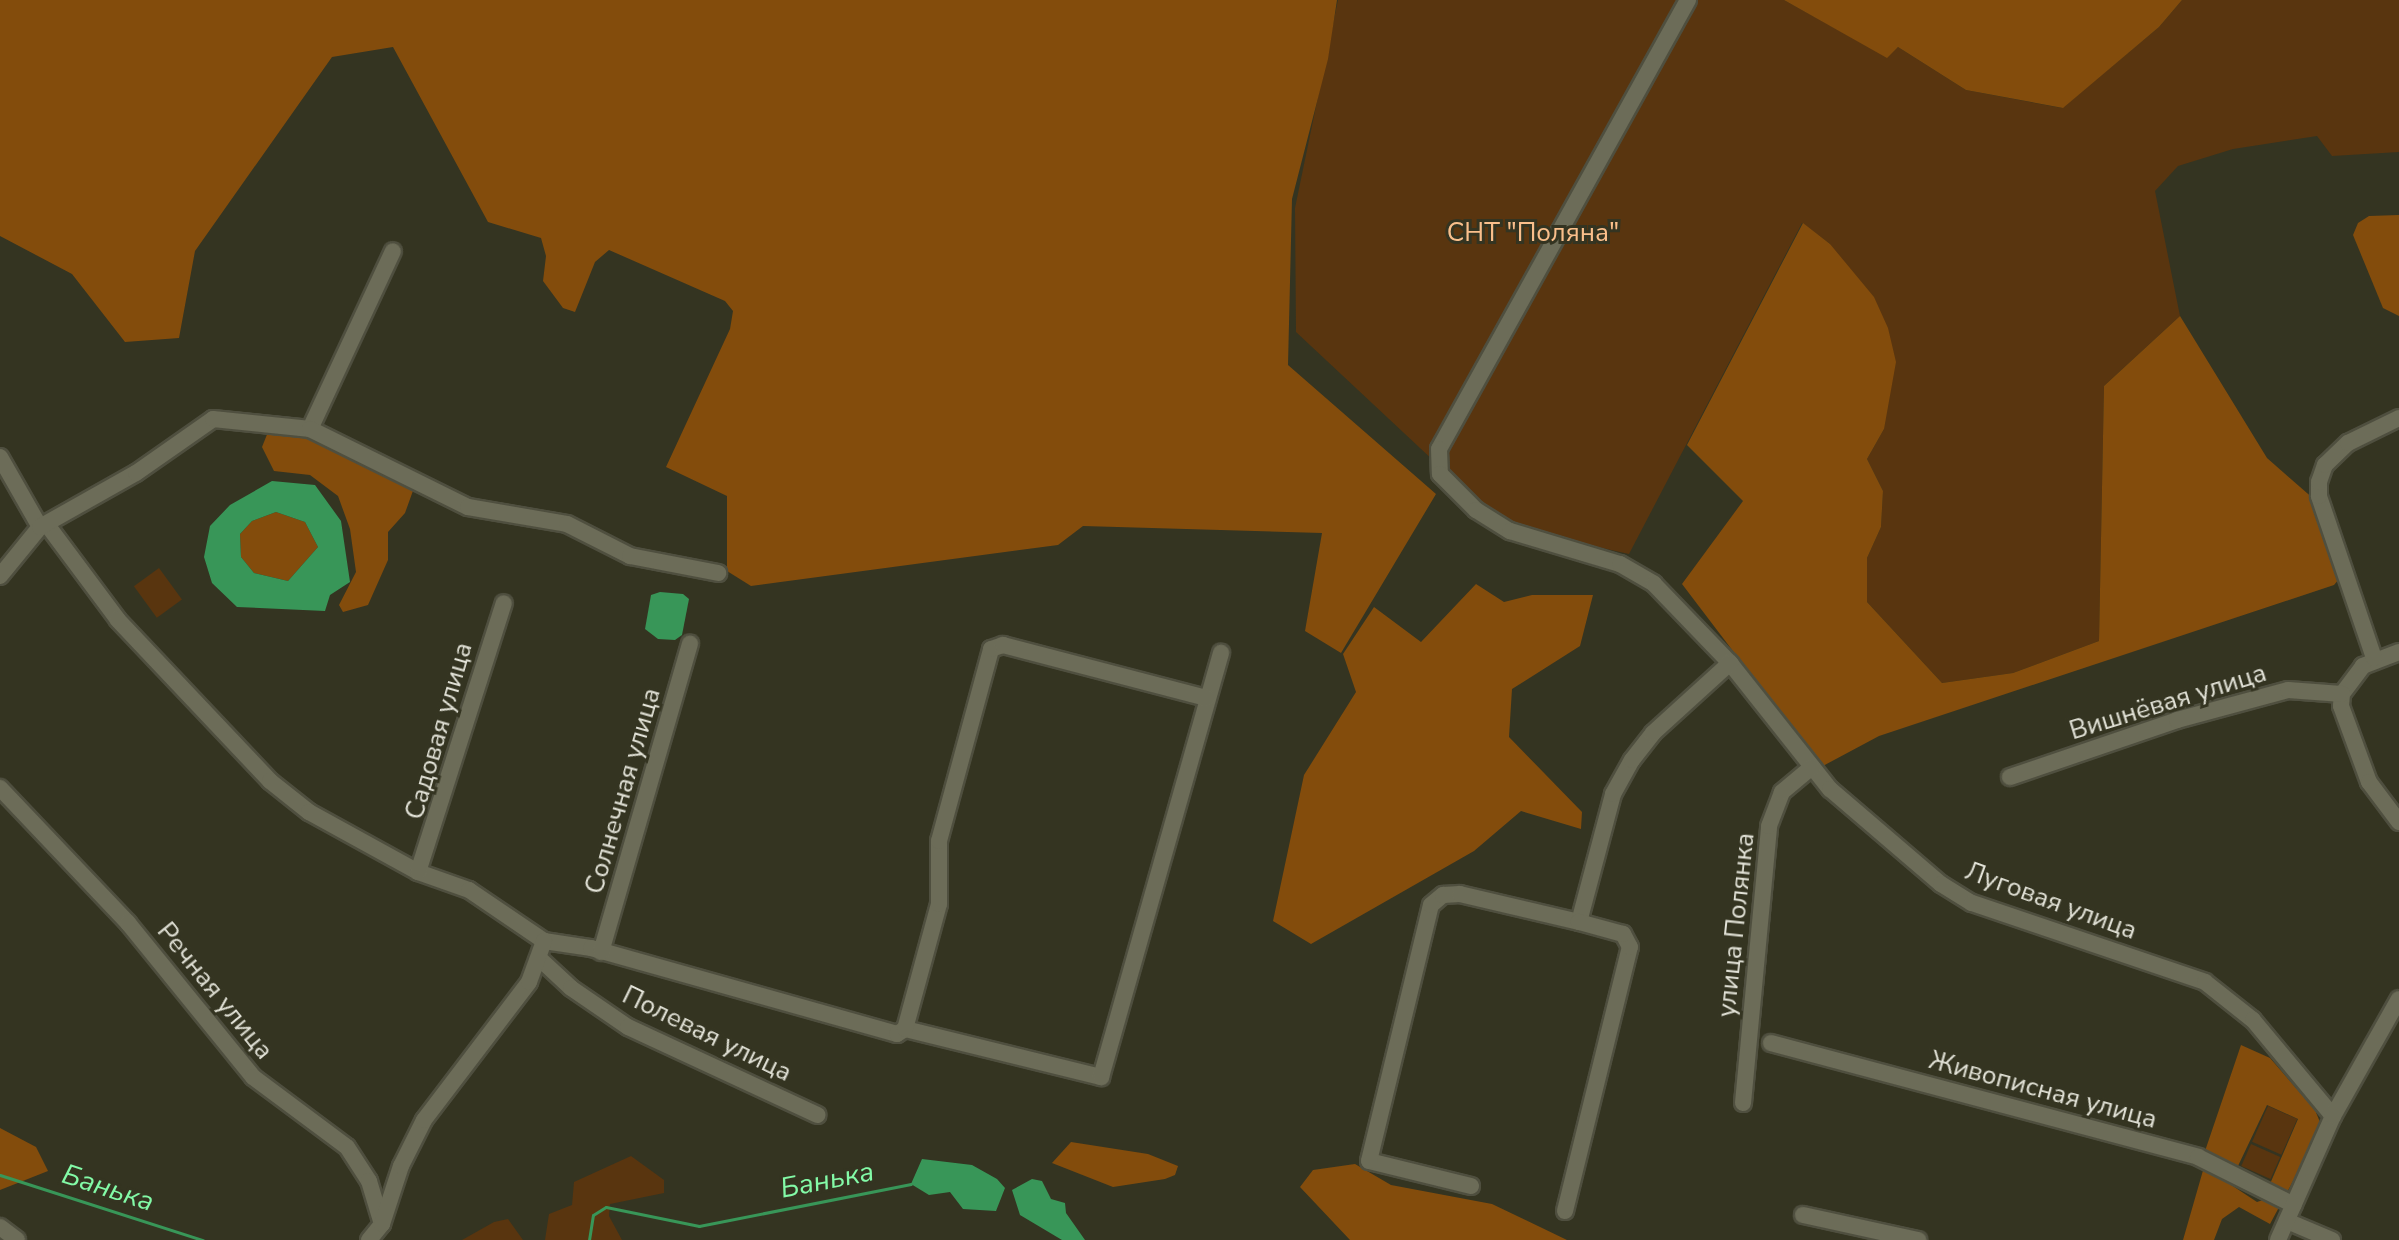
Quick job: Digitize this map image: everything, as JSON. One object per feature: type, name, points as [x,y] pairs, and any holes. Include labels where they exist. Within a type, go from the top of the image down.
[{"type":"street","name":"Луговая улица","points":[[1688,0],[1436,459],[1450,486],[1510,531],[1634,570],[1672,599],[1730,663],[1812,767],[1863,822],[1972,903],[2205,982],[2253,1020],[2333,1116]]},
{"type":"street","points":[[310,429],[393,251]]},
{"type":"street","points":[[2374,658],[2319,496],[2319,482],[2325,465],[2348,443],[2399,418]]},
{"type":"street","points":[[0,576],[44,526],[213,419],[310,429],[468,507],[567,524],[630,556],[718,573]]},
{"type":"street","points":[[0,457],[44,526],[118,620],[270,781],[309,812],[418,872],[469,890],[544,941],[601,952],[897,1034],[905,1029],[939,904],[939,841],[991,649],[1003,645],[1207,698]]},
{"type":"street","name":"Садовая улица","points":[[418,872],[504,603]]},
{"type":"street","name":"Солнечная улица","points":[[601,952],[690,644]]},
{"type":"street","points":[[2399,652],[2374,658],[2342,694],[2341,706],[2369,782],[2399,822]]},
{"type":"street","points":[[905,1029],[1101,1077],[1221,653]]},
{"type":"street","points":[[1579,922],[1613,794],[1632,760],[1653,733],[1730,663]]},
{"type":"street","name":"Вишнёвая улица","points":[[2010,777],[2177,720],[2288,690],[2342,694]]},
{"type":"street","name":"улица Полянка","points":[[1743,1103],[1769,826],[1782,792],[1812,767]]},
{"type":"street","name":"Речная улица","points":[[0,788],[128,923],[253,1077],[347,1147],[369,1181],[382,1224]]},
{"type":"street","points":[[1471,1186],[1369,1161],[1431,905],[1443,895],[1460,894],[1623,934],[1630,947],[1565,1211]]},
{"type":"street","points":[[369,1240],[382,1224],[401,1166],[424,1120],[505,1017],[541,960],[544,941]]},
{"type":"street","name":"Полевая улица","points":[[541,960],[571,988],[628,1027],[818,1115]]},
{"type":"street","points":[[2278,1240],[2333,1116],[2399,999]]},
{"type":"street","name":"Живописная улица","points":[[1771,1043],[2198,1157],[2294,1205]]},
{"type":"street","points":[[1803,1215],[1918,1240]]},
{"type":"street","points":[[2287,1221],[2332,1240]]},
{"type":"street","points":[[0,1227],[17,1240]]},
{"type":"green space","name":"СНТ \"Поляна\"","points":[[1338,0],[1784,0],[1887,57],[1898,47],[1966,90],[2062,108],[2159,27],[2182,0],[2399,0],[2399,152],[2332,156],[2317,136],[2233,149],[2178,166],[2155,191],[2180,316],[2104,386],[2099,641],[2013,673],[1942,683],[1867,602],[1867,558],[1881,527],[1883,491],[1867,459],[1884,429],[1830,244],[1802,223],[1629,554],[1526,531],[1482,506],[1296,332],[1295,208]]},
{"type":"green space","points":[[159,568],[182,600],[157,618],[134,586]]},
{"type":"green space","points":[[2268,1106],[2297,1119],[2281,1155],[2252,1142]]},
{"type":"green space","points":[[2251,1144],[2280,1157],[2270,1179],[2241,1166]]},
{"type":"green space","points":[[631,1156],[664,1180],[664,1193],[610,1204],[609,1216],[622,1240],[545,1240],[549,1214],[572,1205],[574,1182]]},
{"type":"green space","points":[[508,1219],[523,1240],[462,1240],[494,1222]]},
{"type":"shaded area","points":[[0,0],[1337,0],[1328,59],[1292,199],[1288,365],[1436,494],[1341,653],[1305,631],[1322,533],[1083,526],[1058,545],[751,586],[727,571],[727,496],[666,467],[730,329],[733,311],[725,301],[609,250],[595,262],[575,312],[563,308],[543,281],[546,256],[541,238],[488,222],[393,47],[332,57],[195,251],[179,338],[125,342],[72,274],[0,236]]},
{"type":"shaded area","points":[[1784,0],[2182,0],[2159,27],[2063,108],[1966,90],[1898,47],[1887,58]]},
{"type":"shaded area","points":[[2399,215],[2399,316],[2383,308],[2353,235],[2358,223],[2369,216]]},
{"type":"shaded area","points":[[1803,223],[1830,244],[1874,297],[1888,328],[1896,362],[1884,429],[1867,459],[1883,491],[1881,527],[1867,558],[1867,602],[1942,683],[2013,673],[2099,641],[2104,386],[2180,316],[2267,458],[2315,500],[2339,579],[2334,585],[1879,736],[1821,767],[1682,584],[1743,501],[1687,445]]},
{"type":"shaded area","points":[[268,432],[310,435],[414,488],[405,513],[388,532],[388,560],[368,605],[343,612],[339,605],[356,572],[350,529],[338,496],[310,475],[274,471],[262,447]]},
{"type":"shaded area","points":[[272,481],[315,485],[341,521],[350,582],[330,595],[325,611],[237,607],[212,583],[204,557],[210,526],[230,505]],"holes":[[[276,512],[305,522],[318,547],[288,581],[254,573],[241,557],[240,534],[252,521]]]},
{"type":"shaded area","points":[[276,512],[305,522],[318,547],[288,581],[254,573],[241,557],[240,534],[252,521]]},
{"type":"shaded area","points":[[1476,584],[1504,602],[1532,595],[1593,595],[1580,646],[1512,689],[1509,737],[1582,812],[1581,829],[1521,811],[1474,851],[1311,944],[1273,921],[1304,775],[1356,692],[1343,654],[1374,607],[1421,642]]},
{"type":"shaded area","points":[[660,592],[683,594],[689,599],[682,635],[675,640],[658,639],[645,629],[651,595]]},
{"type":"shaded area","points":[[2241,1045],[2270,1058],[2315,1110],[2322,1127],[2270,1224],[2239,1207],[2222,1219],[2214,1240],[2183,1240],[2204,1167],[2257,1202],[2263,1200],[2298,1119],[2267,1105],[2238,1166],[2205,1151]]},
{"type":"shaded area","points":[[0,1128],[36,1147],[48,1171],[0,1190]]},
{"type":"shaded area","points":[[1071,1142],[1148,1154],[1178,1166],[1175,1175],[1165,1179],[1113,1187],[1052,1163]]},
{"type":"shaded area","points":[[922,1159],[972,1165],[997,1179],[1005,1188],[996,1211],[963,1209],[950,1192],[929,1195],[911,1184]]},
{"type":"shaded area","points":[[1355,1164],[1391,1185],[1492,1204],[1567,1240],[1350,1240],[1300,1187],[1313,1170]]},
{"type":"shaded area","points":[[1032,1179],[1042,1181],[1051,1199],[1065,1203],[1066,1213],[1085,1240],[1062,1240],[1020,1215],[1012,1190]]},
{"type":"waterway","name":"Банька","points":[[0,1175],[203,1240]]},
{"type":"waterway","name":"Банька","points":[[589,1240],[593,1215],[606,1207],[699,1226],[911,1184]]}]
